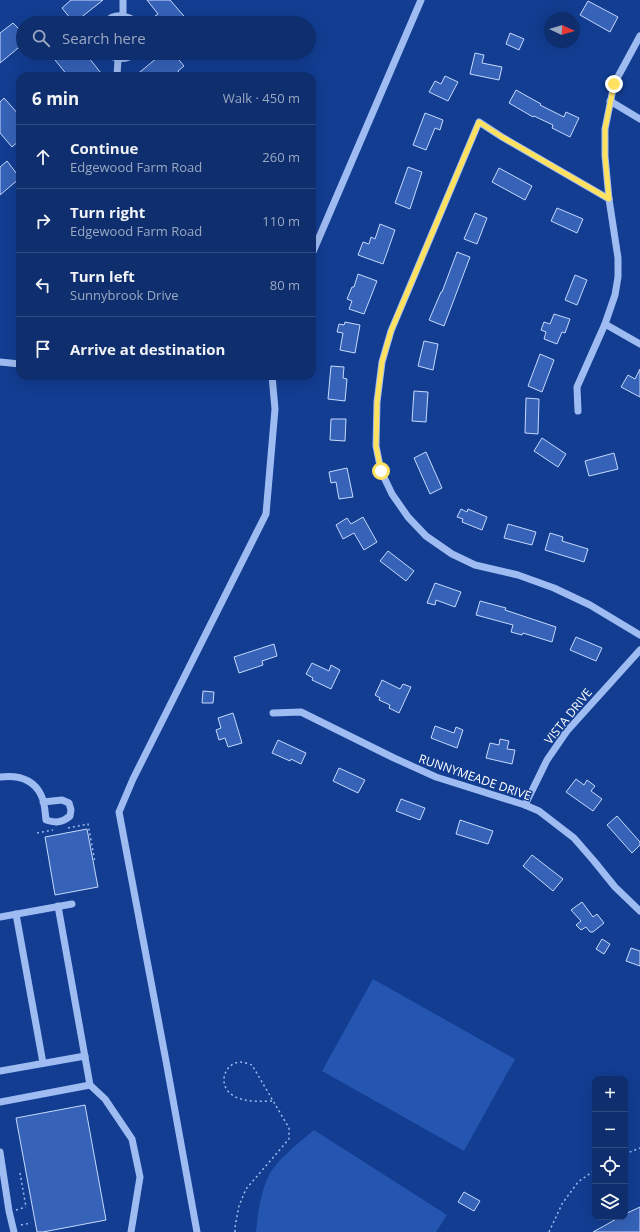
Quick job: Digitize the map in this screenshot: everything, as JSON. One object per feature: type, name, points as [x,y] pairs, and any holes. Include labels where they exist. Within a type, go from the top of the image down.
[{"type":"street","points":[[123,0],[123,15]]},
{"type":"street","points":[[316,245],[421,0]]},
{"type":"street","points":[[115,16],[126,16]]},
{"type":"street","points":[[578,411],[577,387],[605,324],[618,278],[618,258],[609,199],[605,156],[605,129],[614,84],[640,36]]},
{"type":"street","points":[[117,72],[118,60]]},
{"type":"street","points":[[610,101],[640,119]]},
{"type":"street","points":[[609,199],[479,122],[391,331],[382,362],[377,402],[376,446],[381,471],[392,494],[408,517],[426,536],[452,554],[475,565],[518,575],[554,588],[590,605],[640,635]]},
{"type":"street","points":[[605,324],[640,344]]},
{"type":"street","points":[[0,362],[16,364]]},
{"type":"street","points":[[197,1232],[119,812],[133,779],[266,514],[274,409],[272,380]]},
{"type":"street","name":"VISTA DRIVE","points":[[525,805],[547,760],[567,731],[640,650]]},
{"type":"street","name":"RUNNYMEADE DRIVE","points":[[273,713],[301,712],[436,777],[525,805],[539,811],[574,838],[615,886],[640,911]]},
{"type":"street","points":[[0,777],[21,777],[29,781],[42,795],[43,802]]},
{"type":"street","points":[[0,917],[72,904]]},
{"type":"street","points":[[58,906],[90,1085],[105,1099],[132,1139],[140,1177],[131,1232]]},
{"type":"street","points":[[16,914],[43,1063]]},
{"type":"street","points":[[0,1071],[85,1056]]},
{"type":"street","points":[[0,1102],[90,1085]]},
{"type":"street","points":[[0,1152],[9,1211],[14,1232]]},
{"type":"path","points":[[66,828],[88,824],[95,862]]},
{"type":"path","points":[[37,833],[59,829]]},
{"type":"path","points":[[236,1232],[235,1227],[239,1206],[246,1189],[289,1139],[289,1128],[274,1101],[252,1065],[242,1062],[232,1064],[226,1071],[224,1080],[226,1090],[234,1096],[242,1099],[274,1101]]},
{"type":"path","points":[[628,1153],[640,1148]]},
{"type":"path","points":[[548,1232],[562,1204],[578,1182],[592,1172]]},
{"type":"path","points":[[20,1173],[26,1207]]},
{"type":"path","points":[[19,1225],[31,1223]]},
{"type":"shaded area","points":[[373,979],[515,1059],[464,1151],[322,1071]]},
{"type":"shaded area","points":[[314,1130],[447,1215],[436,1232],[256,1232],[261,1197],[268,1177],[282,1158]]},
{"type":"building","points":[[71,0],[103,0],[83,16],[68,16],[62,8]]},
{"type":"building","points":[[147,0],[170,0],[184,16],[155,16],[158,14]]},
{"type":"building","points":[[588,1],[618,17],[610,32],[580,15]]},
{"type":"building","points":[[13,23],[16,26],[16,50],[0,63],[0,33]]},
{"type":"building","points":[[510,33],[524,39],[519,50],[506,44]]},
{"type":"building","points":[[475,53],[484,55],[482,63],[502,67],[499,80],[470,74]]},
{"type":"building","points":[[55,60],[91,60],[100,72],[65,72]]},
{"type":"building","points":[[154,60],[179,60],[184,66],[179,72],[140,72]]},
{"type":"building","points":[[445,76],[458,82],[448,101],[429,92],[435,81],[441,84]]},
{"type":"building","points":[[516,90],[541,104],[540,105],[564,117],[566,112],[579,118],[570,137],[552,128],[553,125],[534,116],[533,117],[509,103]]},
{"type":"building","points":[[4,98],[16,112],[16,144],[12,147],[0,133],[0,102]]},
{"type":"building","points":[[425,113],[443,120],[440,130],[435,128],[426,150],[413,145]]},
{"type":"building","points":[[7,161],[16,173],[16,181],[0,195],[0,167]]},
{"type":"building","points":[[408,167],[422,172],[410,209],[395,203]]},
{"type":"building","points":[[499,168],[532,186],[525,200],[492,182]]},
{"type":"building","points":[[557,208],[583,219],[577,233],[551,221]]},
{"type":"building","points":[[475,213],[487,218],[477,244],[464,239]]},
{"type":"building","points":[[380,224],[395,230],[383,264],[358,255],[363,242],[369,244],[371,237],[375,239]]},
{"type":"building","points":[[457,252],[470,257],[444,326],[429,320],[442,292]]},
{"type":"building","points":[[358,274],[377,281],[364,314],[349,309],[352,301],[347,299],[352,287],[354,287]]},
{"type":"building","points":[[575,275],[587,280],[577,305],[565,300]]},
{"type":"building","points":[[554,314],[570,319],[565,333],[562,332],[557,344],[544,339],[546,332],[541,330],[544,322],[550,324]]},
{"type":"building","points":[[345,322],[360,325],[355,353],[340,350],[343,333],[337,332],[339,324],[344,325]]},
{"type":"building","points":[[424,341],[438,344],[433,370],[418,366]]},
{"type":"building","points":[[540,354],[554,360],[542,392],[528,386]]},
{"type":"building","points":[[331,366],[344,367],[343,378],[347,379],[345,401],[328,399]]},
{"type":"building","points":[[640,369],[640,397],[621,387],[628,375],[635,379]]},
{"type":"building","points":[[414,391],[428,392],[426,422],[412,421]]},
{"type":"building","points":[[526,398],[539,399],[538,434],[525,433]]},
{"type":"building","points":[[331,419],[346,419],[345,441],[330,440]]},
{"type":"building","points":[[542,438],[566,454],[558,467],[534,451]]},
{"type":"building","points":[[426,452],[442,488],[430,494],[414,458]]},
{"type":"building","points":[[614,453],[618,469],[589,476],[585,461]]},
{"type":"building","points":[[347,468],[353,497],[339,499],[336,482],[331,483],[329,472]]},
{"type":"building","points":[[461,509],[467,512],[468,509],[487,517],[482,530],[462,522],[463,519],[457,517]]},
{"type":"building","points":[[363,517],[377,542],[364,550],[354,533],[343,539],[336,525],[347,518],[351,524]]},
{"type":"building","points":[[508,524],[536,532],[532,545],[504,538]]},
{"type":"building","points":[[550,533],[563,537],[562,541],[588,549],[584,562],[545,550]]},
{"type":"building","points":[[388,551],[414,571],[406,581],[380,561]]},
{"type":"building","points":[[435,583],[461,592],[455,607],[436,600],[435,605],[427,603]]},
{"type":"building","points":[[480,601],[506,608],[505,610],[556,627],[552,642],[523,633],[522,635],[511,632],[513,625],[476,615]]},
{"type":"building","points":[[576,637],[602,648],[596,661],[570,650]]},
{"type":"building","points":[[274,644],[277,656],[262,661],[263,665],[239,673],[234,657]]},
{"type":"building","points":[[312,663],[329,671],[331,665],[340,670],[331,689],[312,680],[313,678],[306,674]]},
{"type":"building","points":[[382,680],[400,689],[403,684],[411,687],[399,713],[389,708],[390,705],[379,700],[380,698],[375,695]]},
{"type":"building","points":[[203,691],[214,692],[213,703],[202,703]]},
{"type":"building","points":[[233,713],[242,743],[228,747],[225,738],[219,740],[216,730],[221,728],[218,718]]},
{"type":"building","points":[[435,726],[454,733],[456,727],[463,730],[457,748],[431,738]]},
{"type":"building","points":[[500,739],[509,741],[507,749],[515,750],[512,764],[486,758],[490,743],[499,745]]},
{"type":"building","points":[[278,740],[306,753],[301,764],[272,753]]},
{"type":"building","points":[[339,768],[365,780],[358,793],[333,781]]},
{"type":"building","points":[[576,779],[584,785],[587,780],[595,786],[591,791],[602,799],[593,811],[566,792]]},
{"type":"building","points":[[401,799],[425,808],[420,820],[396,811]]},
{"type":"building","points":[[617,816],[640,842],[640,845],[632,853],[607,825]]},
{"type":"building","points":[[460,820],[493,831],[488,844],[456,834]]},
{"type":"building","points":[[87,829],[98,887],[55,895],[45,837]]},
{"type":"building","points":[[532,855],[563,879],[553,891],[523,866]]},
{"type":"building","points":[[582,902],[593,917],[597,914],[604,923],[593,932],[590,932],[586,927],[581,930],[576,925],[581,921],[571,910]]},
{"type":"building","points":[[602,939],[610,944],[604,954],[596,949]]},
{"type":"building","points":[[631,948],[640,951],[640,966],[626,961]]},
{"type":"building","points":[[85,1105],[106,1220],[37,1232],[16,1118]]},
{"type":"building","points":[[464,1192],[480,1201],[474,1211],[458,1202]]},
{"type":"building","points":[[640,1207],[640,1232],[593,1232],[615,1220],[628,1220],[628,1213]]},
{"type":"route","points":[[381,471],[376,446],[377,402],[382,362],[391,331],[464,154],[479,122],[609,199],[605,156],[605,129],[614,84]]}]
